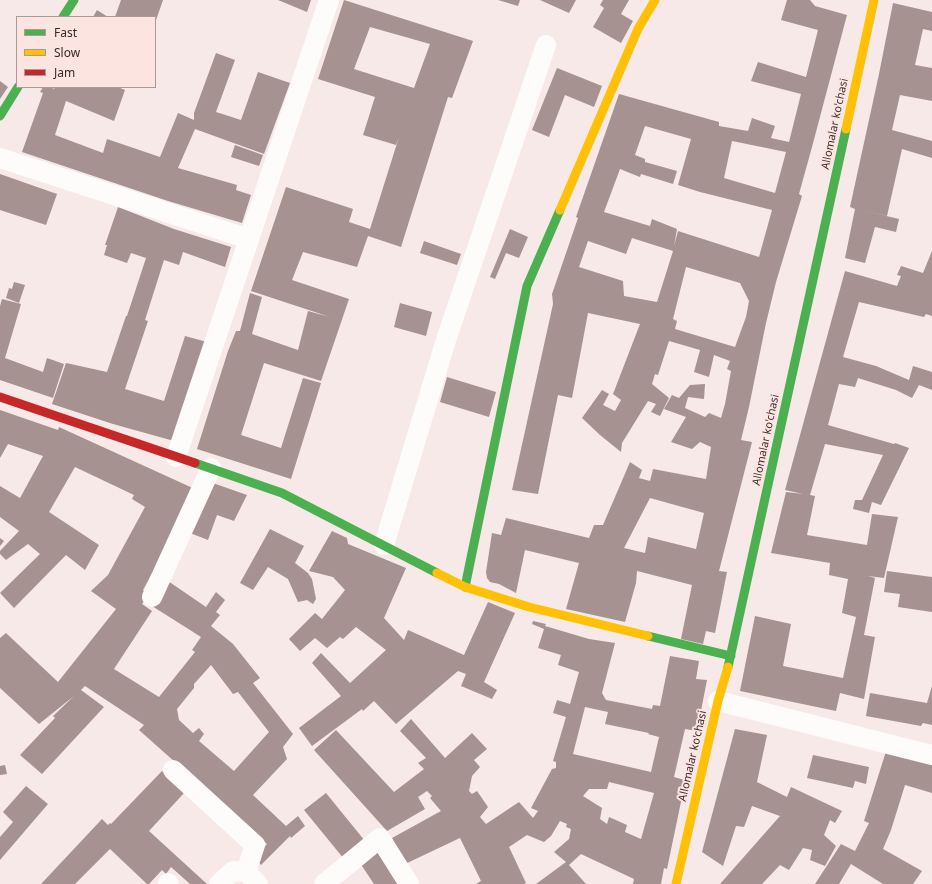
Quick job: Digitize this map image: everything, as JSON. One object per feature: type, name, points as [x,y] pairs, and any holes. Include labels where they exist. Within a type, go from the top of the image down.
[{"type":"street","points":[[64,16],[74,0]]},
{"type":"street","points":[[176,457],[329,0]]},
{"type":"street","points":[[465,586],[527,286],[638,29],[655,0]]},
{"type":"street","name":"Allomalar ko'chasi","points":[[676,884],[718,701],[731,656],[872,1]]},
{"type":"street","points":[[384,545],[446,340],[546,45]]},
{"type":"street","points":[[0,116],[17,88]]},
{"type":"street","points":[[0,158],[249,239]]},
{"type":"street","points":[[0,397],[282,493],[465,586],[529,607],[731,656]]},
{"type":"street","points":[[152,597],[211,468]]},
{"type":"street","points":[[718,701],[932,755]]},
{"type":"street","points":[[173,770],[255,845],[252,878],[233,871],[219,884]]},
{"type":"street","points":[[324,884],[380,838],[409,884]]},
{"type":"building","points":[[121,0],[163,0],[156,20],[156,16],[115,16]]},
{"type":"building","points":[[278,0],[311,0],[307,12]]},
{"type":"building","points":[[344,0],[473,41],[452,98],[448,97],[401,247],[368,236],[357,267],[303,252],[292,280],[349,299],[321,381],[264,363],[241,435],[281,448],[303,378],[321,383],[291,479],[197,449],[228,351],[236,331],[240,331],[250,293],[262,297],[252,334],[298,350],[308,311],[330,317],[251,291],[286,187],[353,209],[349,222],[370,229],[399,137],[396,145],[363,135],[375,97],[318,79]],"holes":[[[370,27],[430,44],[414,88],[354,69]]]},
{"type":"building","points":[[498,0],[520,0],[518,6]]},
{"type":"building","points":[[540,0],[576,0],[569,13]]},
{"type":"building","points":[[603,0],[629,0],[621,14],[633,21],[621,43],[593,27],[604,8],[600,5]]},
{"type":"building","points":[[787,0],[810,0],[815,6],[847,15],[799,194],[802,196],[776,282],[741,440],[752,442],[719,571],[727,572],[715,633],[706,631],[703,644],[681,639],[692,585],[637,571],[636,583],[625,622],[566,609],[579,563],[525,550],[516,593],[499,584],[490,582],[487,578],[486,572],[492,533],[501,535],[506,518],[589,538],[594,525],[603,525],[630,462],[642,470],[639,478],[650,481],[653,469],[706,479],[711,447],[700,442],[692,449],[671,442],[686,417],[664,409],[672,395],[679,398],[690,385],[705,384],[704,399],[688,397],[685,408],[705,417],[709,413],[721,418],[731,371],[727,369],[730,361],[714,355],[709,377],[694,372],[700,350],[669,341],[658,375],[655,374],[652,384],[669,398],[660,416],[651,412],[656,404],[648,401],[622,443],[621,452],[582,418],[602,390],[609,394],[603,405],[615,411],[621,400],[613,394],[640,324],[588,313],[572,398],[558,395],[538,494],[512,490],[553,304],[552,294],[578,218],[576,217],[619,94],[719,122],[719,126],[748,131],[752,118],[775,126],[771,138],[789,142],[801,94],[751,81],[758,62],[806,77],[818,30],[781,20]],"holes":[[[645,126],[691,139],[678,185],[772,210],[759,257],[678,231],[674,246],[677,229],[652,219],[650,226],[604,212],[620,169],[640,177],[641,174],[673,184],[677,171],[645,162],[645,159],[635,155]],[[732,141],[786,152],[775,193],[724,178]],[[632,238],[673,251],[657,302],[624,296],[623,281],[579,267],[588,241],[626,254]],[[686,267],[740,283],[749,301],[746,317],[735,347],[675,329],[677,321],[673,319]],[[650,498],[704,513],[696,549],[648,537],[645,553],[624,548]]]},
{"type":"building","points":[[893,3],[932,12],[932,31],[923,29],[915,65],[932,68],[932,101],[900,95],[892,130],[932,141],[932,158],[902,149],[887,216],[861,210],[899,219],[896,232],[875,227],[865,263],[845,258],[855,209],[850,207]]},
{"type":"building","points":[[97,10],[106,16],[94,16]]},
{"type":"building","points":[[216,53],[235,60],[216,112],[241,120],[258,72],[290,83],[264,154],[195,129],[178,168],[237,185],[236,190],[251,195],[242,223],[168,201],[22,152],[43,93],[40,92],[42,88],[120,88],[125,90],[114,121],[66,101],[55,135],[103,153],[107,139],[160,157],[178,113],[194,120],[194,113]]},
{"type":"building","points":[[557,68],[602,86],[594,107],[565,95],[549,137],[532,130]]},
{"type":"building","points":[[0,81],[8,87],[0,99]]},
{"type":"building","points":[[235,145],[263,155],[259,166],[231,157]]},
{"type":"building","points":[[0,174],[57,194],[46,225],[0,210]]},
{"type":"building","points":[[118,207],[174,229],[231,247],[225,267],[183,252],[179,265],[164,260],[145,320],[148,321],[125,389],[164,401],[185,336],[207,342],[174,441],[113,424],[52,404],[66,363],[107,372],[127,316],[146,258],[131,253],[127,263],[104,255],[107,245],[105,245]]},
{"type":"building","points":[[510,229],[528,237],[519,258],[506,253],[495,279],[490,277]]},
{"type":"building","points":[[424,241],[461,254],[457,265],[420,253]]},
{"type":"building","points":[[932,251],[932,316],[926,314],[924,317],[859,302],[843,357],[876,366],[909,380],[913,366],[932,372],[932,390],[919,385],[912,398],[896,390],[858,378],[855,387],[839,384],[828,425],[909,448],[881,505],[872,502],[869,513],[853,509],[855,500],[862,500],[883,455],[825,444],[810,495],[815,496],[807,535],[867,545],[872,514],[898,517],[884,578],[868,576],[875,578],[864,635],[875,637],[864,699],[840,693],[836,711],[740,691],[755,616],[791,624],[783,666],[843,678],[856,617],[842,613],[848,579],[829,575],[830,563],[771,553],[786,492],[803,494],[785,490],[845,271],[897,286],[901,276],[897,275],[901,266],[923,273]]},
{"type":"building","points":[[14,282],[25,285],[19,303],[6,298],[9,288],[12,289]]},
{"type":"building","points":[[2,299],[21,304],[5,358],[43,372],[47,358],[64,364],[53,398],[0,380],[0,306]]},
{"type":"building","points":[[400,303],[432,312],[426,336],[394,327]]},
{"type":"building","points":[[447,377],[496,392],[489,417],[440,402]]},
{"type":"building","points":[[0,410],[58,430],[59,427],[197,490],[143,590],[149,595],[142,604],[152,611],[114,669],[159,697],[195,652],[192,650],[201,637],[152,606],[168,581],[206,607],[216,592],[225,600],[216,612],[220,615],[211,626],[233,644],[260,678],[253,683],[293,734],[283,747],[287,759],[253,795],[286,826],[298,816],[305,826],[291,838],[290,836],[261,865],[257,860],[259,853],[267,844],[139,730],[144,725],[85,686],[81,690],[104,707],[42,774],[20,755],[55,718],[53,716],[74,696],[39,724],[0,688],[0,638],[6,633],[58,682],[116,609],[91,591],[108,575],[145,507],[132,499],[134,495],[75,467],[49,512],[99,545],[85,570],[66,555],[14,608],[0,593],[40,554],[28,544],[6,560],[0,554],[0,551],[19,531],[0,517],[0,486],[20,498],[43,456],[8,444],[0,458]],"holes":[[[211,665],[233,694],[238,692],[269,732],[234,771],[199,741],[204,734],[199,728],[193,733],[179,720],[177,709],[194,688],[194,684]]]},
{"type":"building","points":[[210,482],[247,495],[234,521],[217,515],[208,540],[190,533]]},
{"type":"building","points":[[270,529],[304,546],[295,563],[308,573],[312,579],[316,599],[313,604],[307,600],[298,602],[288,579],[268,567],[253,590],[240,583]]},
{"type":"building","points":[[332,531],[347,538],[348,544],[406,568],[384,618],[404,640],[408,630],[464,655],[488,602],[515,613],[484,682],[497,690],[492,699],[461,686],[466,674],[458,671],[396,724],[374,701],[363,711],[362,709],[312,746],[299,728],[341,696],[312,663],[321,653],[350,683],[386,650],[356,627],[343,639],[340,637],[327,648],[315,638],[300,651],[289,639],[315,613],[322,619],[345,590],[333,577],[309,571]]},
{"type":"building","points":[[0,538],[4,541],[0,546]]},
{"type":"building","points":[[887,571],[932,577],[932,612],[898,607],[900,594],[884,592]]},
{"type":"building","points":[[533,621],[589,639],[615,643],[602,693],[606,700],[652,709],[653,705],[660,706],[670,656],[699,661],[696,679],[707,680],[697,731],[685,729],[674,777],[688,781],[682,797],[667,869],[664,868],[661,884],[633,884],[634,879],[581,854],[569,865],[586,884],[536,884],[566,862],[554,852],[569,839],[571,829],[566,827],[567,824],[560,821],[551,836],[544,842],[527,835],[509,847],[526,883],[524,884],[476,884],[481,881],[460,838],[405,864],[392,838],[441,811],[430,798],[432,796],[427,791],[418,797],[425,809],[387,831],[314,750],[336,730],[394,792],[424,769],[418,763],[426,758],[400,731],[411,719],[445,758],[472,733],[487,749],[474,760],[480,767],[472,776],[469,791],[472,794],[477,791],[488,807],[480,817],[486,824],[519,802],[533,818],[538,811],[531,808],[552,769],[556,768],[556,762],[553,761],[566,717],[553,713],[557,700],[570,704],[579,672],[558,665],[561,655],[538,648],[544,629],[532,624]],"holes":[[[585,707],[608,712],[605,724],[649,733],[648,734],[659,737],[651,772],[573,754]],[[609,782],[654,793],[641,839],[625,832],[627,825],[609,817],[607,824],[600,819],[602,808],[583,796],[589,789],[607,789]]]},
{"type":"building","points":[[932,686],[932,725],[923,723],[921,726],[866,716],[870,693],[927,703]]},
{"type":"building","points":[[735,729],[767,735],[757,782],[787,797],[791,787],[842,811],[835,823],[830,820],[824,835],[836,846],[825,866],[810,860],[812,850],[803,848],[789,870],[780,865],[762,884],[720,884],[780,816],[752,806],[744,827],[736,826],[723,866],[702,852]]},
{"type":"building","points":[[888,745],[932,759],[932,793],[905,785],[891,830],[883,849],[922,871],[913,884],[883,884],[851,864],[839,884],[815,884],[841,844],[855,851],[869,823],[864,821]]},
{"type":"building","points":[[813,755],[869,767],[866,784],[855,781],[853,788],[807,778]]},
{"type":"building","points":[[5,765],[7,774],[0,775],[0,766]]},
{"type":"building","points":[[162,771],[185,792],[149,831],[207,884],[190,884],[171,867],[166,874],[162,870],[149,884],[147,884],[110,849],[75,884],[41,884],[102,819],[108,825],[110,823],[111,824]]},
{"type":"building","points":[[26,786],[48,804],[0,860],[0,837],[13,822],[3,812]]},
{"type":"building","points":[[326,793],[365,841],[344,859],[304,810]]},
{"type":"building","points":[[380,850],[401,884],[374,884],[360,863]]},
{"type":"traffic: fast","points":[[64,16],[74,0]]},
{"type":"traffic: fast","points":[[0,116],[17,88]]},
{"type":"traffic: fast","points":[[728,667],[846,129]]},
{"type":"traffic: fast","points":[[465,587],[527,286],[560,210]]},
{"type":"traffic: fast","points":[[195,463],[282,493],[437,573]]},
{"type":"traffic: fast","points":[[648,636],[731,656]]},
{"type":"traffic: slow","points":[[560,210],[638,29],[655,0]]},
{"type":"traffic: slow","points":[[846,129],[874,0]]},
{"type":"traffic: slow","points":[[437,573],[465,587],[529,607],[648,636]]},
{"type":"traffic: slow","points":[[676,884],[718,701],[728,667]]},
{"type":"traffic: jam","points":[[0,397],[195,463]]}]
